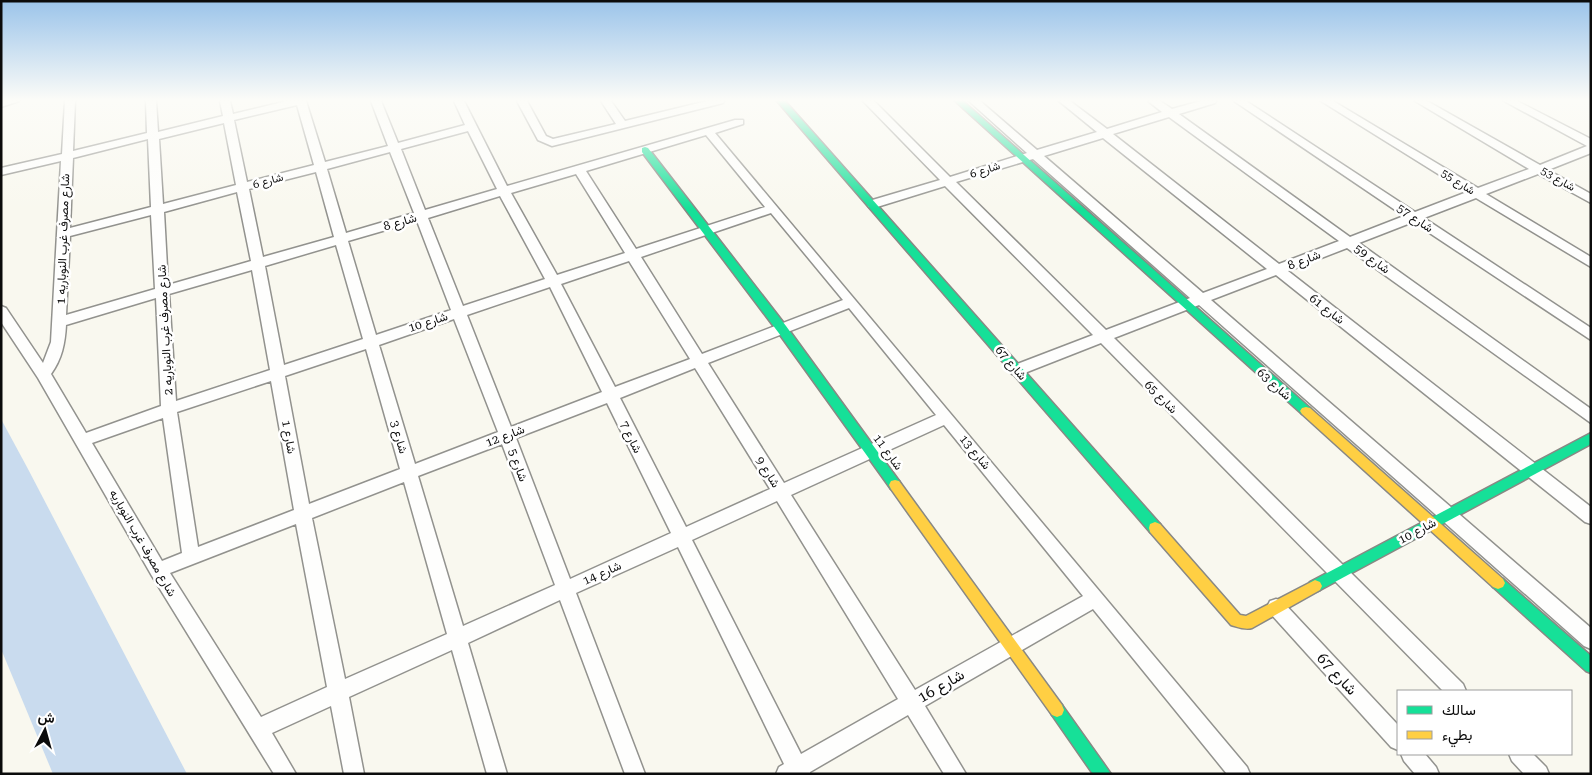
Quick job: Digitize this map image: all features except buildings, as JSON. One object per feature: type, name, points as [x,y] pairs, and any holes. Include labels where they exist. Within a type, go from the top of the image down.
[{"type":"street","name":"شارع مصرف غرب النوباريه 1","points":[[44,374],[56,353],[67,137]]},
{"type":"street","points":[[1,172],[147,137]]},
{"type":"street","name":"شارع مصرف غرب النوباريه 2","points":[[152,137],[169,409],[191,558]]},
{"type":"street","name":"شارع 1","points":[[232,137],[258,264],[303,515],[354,774]]},
{"type":"street","name":"شارع 3","points":[[311,137],[497,774]]},
{"type":"street","name":"شارع 5","points":[[390,137],[507,436],[635,774]]},
{"type":"street","name":"شارع 6","points":[[63,234],[434,137]]},
{"type":"street","name":"شارع 7","points":[[477,137],[611,395],[794,772]]},
{"type":"street","points":[[543,137],[545,141],[552,143],[576,137]]},
{"type":"street","name":"شارع 8","points":[[59,322],[688,137]]},
{"type":"street","name":"شارع 13","points":[[713,137],[852,302],[1240,774]]},
{"type":"street","name":"شارع 67","points":[[814,137],[1236,620],[1242,623]]},
{"type":"street","name":"شارع 65","points":[[903,137],[1455,690]]},
{"type":"street","name":"شارع 63","points":[[1005,137],[1201,300],[1591,640]]},
{"type":"street","name":"شارع 63","points":[[1010,137],[1186,305],[1591,666]]},
{"type":"street","name":"شارع 6","points":[[873,204],[1091,137]]},
{"type":"street","name":"شارع 61","points":[[1110,137],[1591,517]]},
{"type":"street","name":"شارع 59","points":[[1203,137],[1591,417]]},
{"type":"street","name":"شارع 57","points":[[1293,137],[1591,335]]},
{"type":"street","name":"شارع 55","points":[[1385,137],[1591,263]]},
{"type":"street","name":"شارع 53","points":[[1483,137],[1591,199]]},
{"type":"street","points":[[1578,137],[1591,144]]},
{"type":"street","name":"شارع 8","points":[[1017,370],[1591,149]]},
{"type":"street","name":"شارع 11","points":[[645,150],[782,329],[1104,774]]},
{"type":"street","name":"شارع 9","points":[[580,169],[956,774]]},
{"type":"street","name":"شارع 10","points":[[83,440],[169,409],[774,208]]},
{"type":"street","name":"شارع 12","points":[[158,570],[852,302]]},
{"type":"street","name":"شارع مصرف غرب النوباريه","points":[[1,311],[44,374],[158,570],[286,774]]},
{"type":"street","name":"شارع 14","points":[[257,728],[946,417]]},
{"type":"street","name":"شارع 10","points":[[1242,623],[1248,623],[1591,438]]},
{"type":"street","name":"شارع 16","points":[[794,772],[912,702],[1096,598]]},
{"type":"street","name":"شارع 67","points":[[1276,607],[1397,739]]},
{"type":"street","points":[[1411,755],[1429,774]]},
{"type":"street","points":[[1520,755],[1539,774]]},
{"type":"water","points":[[1,419],[187,774],[53,774],[1,649]]},
{"type":"traffic: fast","points":[[813,137],[1155,528]]},
{"type":"traffic: fast","points":[[999,137],[1306,411]]},
{"type":"traffic: fast","points":[[645,150],[782,329],[895,485]]},
{"type":"traffic: fast","points":[[1315,586],[1591,438]]},
{"type":"traffic: fast","points":[[1498,583],[1591,666]]},
{"type":"traffic: fast","points":[[1057,710],[1103,774]]},
{"type":"traffic: slow","points":[[1306,411],[1498,583]]},
{"type":"traffic: slow","points":[[895,485],[1057,710]]},
{"type":"traffic: slow","points":[[1155,528],[1236,620],[1247,623],[1315,586]]}]
